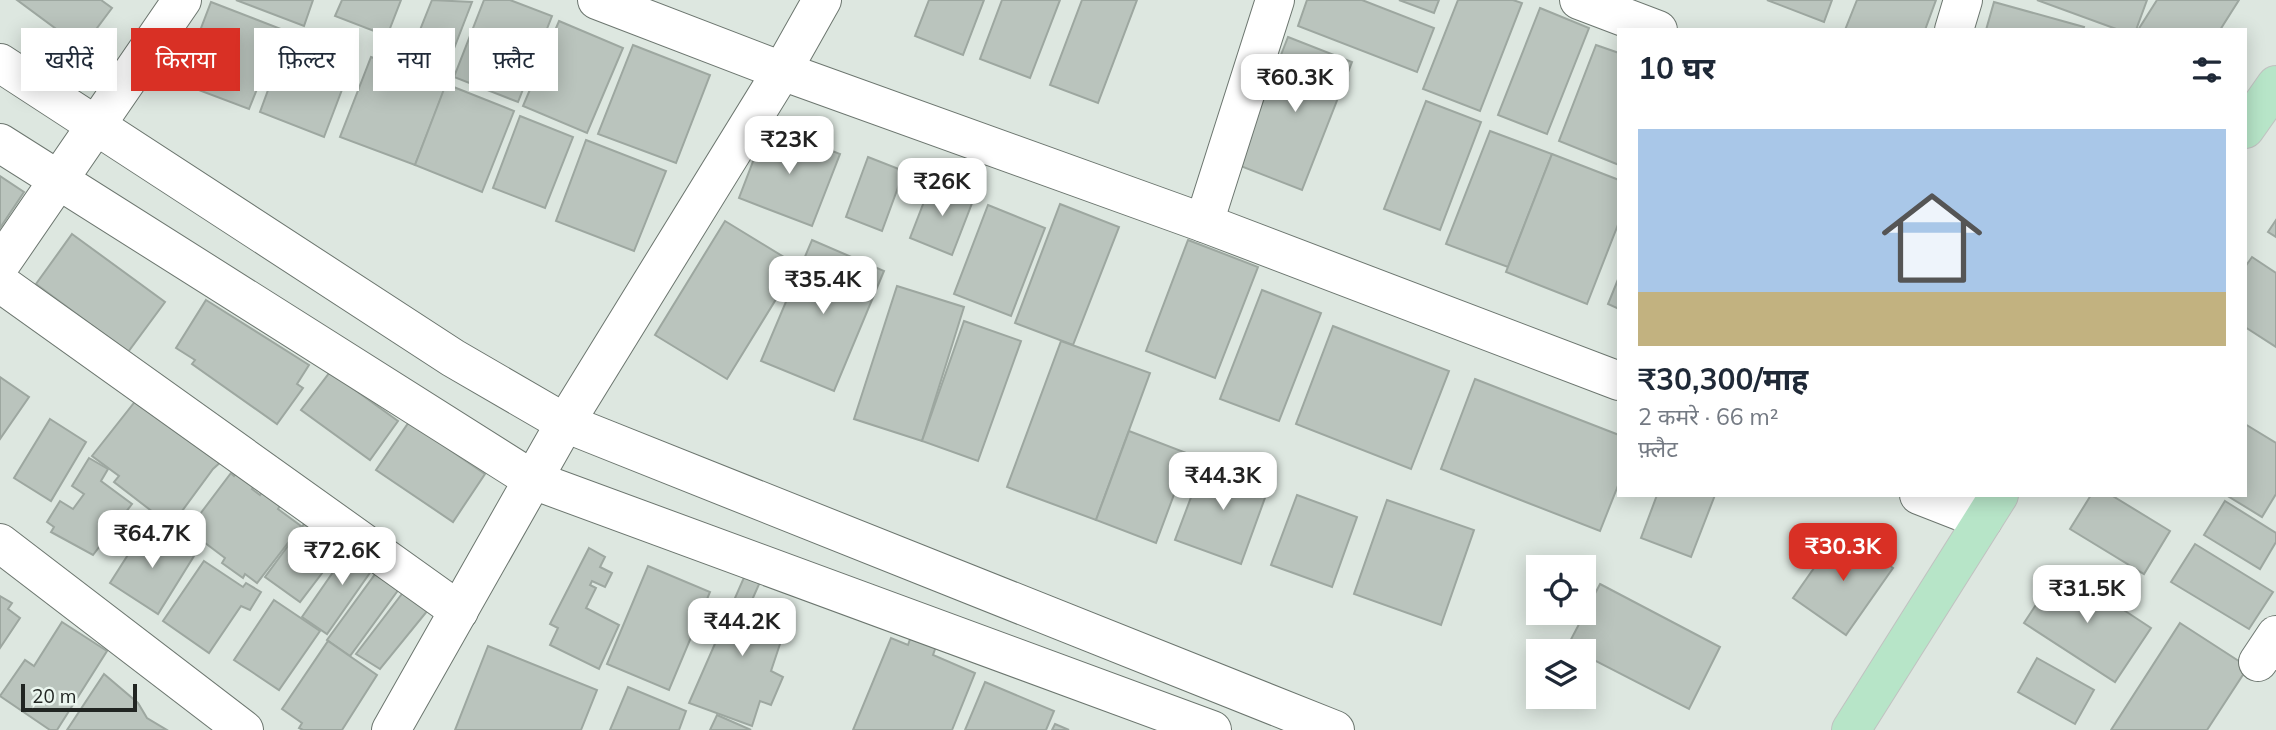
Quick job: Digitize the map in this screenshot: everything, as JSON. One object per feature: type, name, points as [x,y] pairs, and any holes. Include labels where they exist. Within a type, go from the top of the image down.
[{"type":"main road","points":[[2247,127],[2276,85]]},
{"type":"main road","points":[[1851,730],[1991,507]]},
{"type":"street","points":[[0,265],[182,0]]},
{"type":"street","points":[[597,0],[782,71],[1204,223],[1617,380]]},
{"type":"street","points":[[391,730],[565,423],[782,71],[822,0]]},
{"type":"street","points":[[1204,223],[1275,0]]},
{"type":"street","points":[[1579,0],[1625,8],[1655,28]]},
{"type":"street","points":[[1955,28],[1963,0]]},
{"type":"street","points":[[0,63],[453,358],[565,423],[1335,730]]},
{"type":"street","points":[[0,143],[533,480],[1212,730]]},
{"type":"street","points":[[0,283],[459,611]]},
{"type":"street","points":[[1931,497],[1991,507]]},
{"type":"street","points":[[0,542],[244,730]]},
{"type":"building","points":[[17,0],[101,0],[112,8],[97,28],[55,28]]},
{"type":"building","points":[[236,0],[313,0],[304,26]]},
{"type":"building","points":[[342,0],[401,0],[390,28],[373,28],[373,31],[335,16]]},
{"type":"building","points":[[432,0],[472,2],[455,46],[455,28],[421,28]]},
{"type":"building","points":[[484,0],[510,0],[552,16],[547,28],[473,28]]},
{"type":"building","points":[[929,0],[984,0],[963,55],[915,36]]},
{"type":"building","points":[[1002,0],[1060,0],[1030,78],[980,59]]},
{"type":"building","points":[[1082,0],[1137,0],[1098,103],[1050,85]]},
{"type":"building","points":[[1307,0],[1362,0],[1434,28],[1417,72],[1298,26]]},
{"type":"building","points":[[1399,0],[1439,0],[1434,13]]},
{"type":"building","points":[[1458,0],[1513,0],[1522,3],[1480,111],[1423,89]]},
{"type":"building","points":[[1767,0],[1832,0],[1824,22]]},
{"type":"building","points":[[1857,0],[1936,0],[1926,28],[1846,28]]},
{"type":"building","points":[[2037,0],[2147,0],[2137,28],[2114,28]]},
{"type":"building","points":[[2157,0],[2239,0],[2221,28],[2139,28]]},
{"type":"building","points":[[211,2],[278,28],[254,28],[254,91],[256,91],[249,109],[201,91],[240,91],[240,28],[201,28]]},
{"type":"building","points":[[1994,2],[2084,27],[2084,28],[1987,28]]},
{"type":"building","points":[[1540,8],[1589,28],[1547,134],[1498,115]]},
{"type":"building","points":[[559,21],[623,48],[587,133],[523,106],[529,91],[558,91],[556,28]]},
{"type":"building","points":[[1288,37],[1352,62],[1302,190],[1238,165]]},
{"type":"building","points":[[469,38],[469,83],[455,77]]},
{"type":"building","points":[[633,45],[710,75],[676,163],[598,134]]},
{"type":"building","points":[[1596,45],[1617,52],[1617,164],[1559,141]]},
{"type":"building","points":[[371,57],[373,91],[444,91],[415,165],[340,137]]},
{"type":"building","points":[[455,88],[514,111],[482,192],[415,165],[443,91],[455,91]]},
{"type":"building","points":[[268,91],[341,91],[324,137],[260,112]]},
{"type":"building","points":[[490,91],[522,91],[518,102]]},
{"type":"building","points":[[1426,101],[1481,122],[1440,230],[1384,209]]},
{"type":"building","points":[[520,116],[573,137],[545,208],[493,188]]},
{"type":"building","points":[[767,125],[840,154],[812,226],[739,198]]},
{"type":"building","points":[[1490,131],[1552,154],[1508,267],[1446,244]]},
{"type":"building","points":[[586,140],[666,171],[634,251],[556,221]]},
{"type":"building","points":[[1552,154],[1617,179],[1617,227],[1587,304],[1506,272]]},
{"type":"building","points":[[868,157],[904,171],[882,231],[846,217]]},
{"type":"building","points":[[0,176],[24,192],[0,228]]},
{"type":"building","points":[[932,181],[974,198],[952,255],[910,238]]},
{"type":"building","points":[[1060,204],[1119,227],[1073,345],[1015,323]]},
{"type":"building","points":[[988,205],[1045,228],[1011,316],[954,294]]},
{"type":"building","points":[[2276,220],[2276,237],[2268,232]]},
{"type":"building","points":[[725,221],[797,265],[727,379],[655,335]]},
{"type":"building","points":[[72,234],[165,302],[128,352],[36,284]]},
{"type":"building","points":[[812,240],[884,271],[834,391],[761,361]]},
{"type":"building","points":[[1188,240],[1258,267],[1215,378],[1146,351]]},
{"type":"building","points":[[2252,257],[2276,273],[2276,347],[2247,328],[2247,264]]},
{"type":"building","points":[[1617,282],[1617,308],[1608,304]]},
{"type":"building","points":[[897,286],[964,307],[922,441],[854,419]]},
{"type":"building","points":[[1262,290],[1321,313],[1279,421],[1220,399]]},
{"type":"building","points":[[206,300],[309,365],[297,384],[303,388],[277,424],[192,364],[195,360],[176,348]]},
{"type":"building","points":[[964,321],[1021,341],[978,461],[922,441]]},
{"type":"building","points":[[1333,326],[1449,371],[1411,469],[1296,424]]},
{"type":"building","points":[[1061,341],[1150,373],[1096,520],[1007,487]]},
{"type":"building","points":[[330,372],[398,421],[370,460],[301,410]]},
{"type":"building","points":[[0,377],[29,397],[0,439]]},
{"type":"building","points":[[1475,379],[1617,434],[1617,488],[1600,531],[1441,469]]},
{"type":"building","points":[[137,399],[232,452],[213,469],[171,526],[114,482],[119,476],[92,456]]},
{"type":"building","points":[[50,419],[86,442],[51,501],[14,478]]},
{"type":"building","points":[[409,422],[485,474],[453,522],[376,470]]},
{"type":"building","points":[[2247,425],[2276,443],[2276,494],[2262,517],[2229,497],[2247,497]]},
{"type":"building","points":[[1129,431],[1189,454],[1156,543],[1096,520]]},
{"type":"building","points":[[89,458],[108,469],[101,481],[132,504],[93,555],[51,532],[54,527],[47,522],[60,501],[73,509],[84,494],[72,486]]},
{"type":"building","points":[[1205,460],[1270,484],[1241,564],[1175,540]]},
{"type":"building","points":[[238,471],[255,484],[252,489],[260,495],[268,482],[287,495],[278,509],[301,526],[257,583],[245,574],[243,578],[222,563],[225,558],[188,530],[231,473],[234,476]]},
{"type":"building","points":[[1297,495],[1357,517],[1332,587],[1271,565]]},
{"type":"building","points":[[1656,497],[1714,497],[1691,557],[1641,538]]},
{"type":"building","points":[[2090,497],[2114,497],[2170,531],[2144,574],[2070,529]]},
{"type":"building","points":[[1387,500],[1474,530],[1441,625],[1354,594]]},
{"type":"building","points":[[2225,501],[2276,533],[2276,542],[2260,569],[2204,535]]},
{"type":"building","points":[[310,516],[345,543],[300,602],[265,577]]},
{"type":"building","points":[[147,525],[194,556],[158,614],[110,583]]},
{"type":"building","points":[[1840,531],[1893,568],[1846,635],[1793,598]]},
{"type":"building","points":[[356,539],[381,557],[327,634],[302,617]]},
{"type":"building","points":[[2195,544],[2273,592],[2249,629],[2171,582]]},
{"type":"building","points":[[589,548],[605,557],[600,567],[612,573],[605,587],[592,581],[590,585],[596,588],[586,608],[619,625],[599,669],[550,645],[558,628],[550,624]]},
{"type":"building","points":[[204,561],[243,587],[246,583],[261,592],[250,610],[241,606],[209,653],[163,621]]},
{"type":"building","points":[[384,562],[407,578],[350,656],[327,640]]},
{"type":"building","points":[[648,566],[710,592],[669,690],[607,664]]},
{"type":"building","points":[[749,566],[764,573],[752,600],[776,610],[771,622],[786,626],[771,671],[783,677],[771,705],[760,701],[752,726],[689,703]]},
{"type":"building","points":[[2060,568],[2151,628],[2115,682],[2024,623]]},
{"type":"building","points":[[411,582],[437,599],[380,669],[356,654]]},
{"type":"building","points":[[1600,584],[1720,647],[1689,709],[1596,661],[1596,639],[1571,639],[1579,625],[1596,625],[1596,592]]},
{"type":"building","points":[[0,596],[12,603],[8,609],[20,618],[0,648]]},
{"type":"building","points":[[274,600],[320,631],[279,690],[234,660]]},
{"type":"building","points":[[62,622],[107,651],[57,730],[50,730],[0,696],[25,660],[34,666]]},
{"type":"building","points":[[2180,623],[2248,667],[2207,730],[2111,730]]},
{"type":"building","points":[[915,624],[941,632],[933,655],[975,673],[952,730],[853,730],[891,638],[908,645]]},
{"type":"building","points":[[328,641],[377,675],[342,730],[303,730],[299,728],[302,723],[282,709]]},
{"type":"building","points":[[488,646],[597,690],[581,730],[455,730]]},
{"type":"building","points":[[2037,658],[2094,690],[2075,724],[2018,692]]},
{"type":"building","points":[[104,674],[138,703],[147,718],[167,730],[67,730]]},
{"type":"building","points":[[985,682],[1054,711],[1046,730],[965,730]]},
{"type":"building","points":[[628,687],[686,711],[679,730],[610,730]]},
{"type":"building","points":[[717,715],[751,730],[710,730]]},
{"type":"building","points":[[1055,724],[1069,730],[1052,730]]}]
